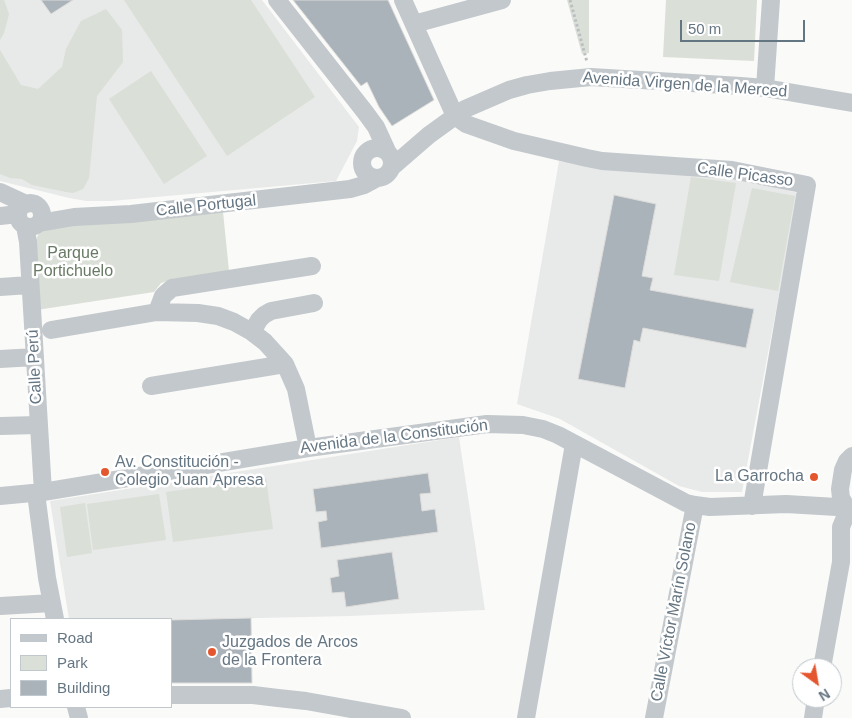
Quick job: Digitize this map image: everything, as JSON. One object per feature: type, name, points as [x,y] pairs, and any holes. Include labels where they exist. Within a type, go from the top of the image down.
[{"type":"street","points":[[277,0],[369,117],[382,137],[384,156],[363,157],[362,166],[354,177],[337,190]]},
{"type":"street","points":[[403,0],[455,116]]},
{"type":"street","points":[[414,24],[502,0]]},
{"type":"street","points":[[765,88],[771,0]]},
{"type":"street","name":"Avenida Virgen de la Merced","points":[[384,156],[415,146],[455,116],[492,96],[527,85],[566,79],[591,77],[765,88],[852,103]]},
{"type":"street","name":"Calle Picasso","points":[[455,116],[466,124],[484,132],[514,141],[602,161],[732,170],[807,185],[752,506]]},
{"type":"street","name":"Calle Portugal","points":[[0,216],[30,220],[131,214],[358,187],[386,175],[384,156]]},
{"type":"street","points":[[362,166],[368,174],[377,178]]},
{"type":"street","points":[[0,192],[30,220]]},
{"type":"street","name":"Calle Perú","points":[[30,220],[30,285],[35,357],[40,493],[47,578],[53,611]]},
{"type":"street","points":[[157,312],[163,296],[172,288],[312,266]]},
{"type":"street","points":[[0,287],[30,285]]},
{"type":"street","points":[[252,332],[259,320],[271,311],[314,303]]},
{"type":"street","points":[[51,330],[157,312],[198,313],[218,316],[234,322],[252,332],[273,350],[285,364],[296,389],[308,448]]},
{"type":"street","points":[[0,359],[35,357]]},
{"type":"street","points":[[151,386],[285,364]]},
{"type":"street","points":[[0,426],[38,424]]},
{"type":"street","name":"Avenida de la Constitución","points":[[0,496],[40,493],[308,448],[487,424],[534,426],[558,435],[686,503],[710,507],[786,504],[820,506]]},
{"type":"street","points":[[526,718],[574,444]]},
{"type":"street","points":[[824,658],[846,534],[843,470],[847,461],[852,456]]},
{"type":"street","points":[[846,503],[832,498],[820,506],[846,534]]},
{"type":"street","name":"Calle Víctor Marín Solano","points":[[654,718],[695,505]]},
{"type":"street","points":[[0,606],[53,611]]},
{"type":"street","points":[[172,695],[253,695],[306,700],[399,718]]},
{"type":"path","points":[[570,0],[591,77]]},
{"type":"shaded area","points":[[0,0],[262,0],[359,127],[357,141],[336,181],[111,201],[86,201],[0,181]]},
{"type":"shaded area","points":[[559,161],[748,180],[798,193],[742,492],[702,492],[679,486],[560,419],[517,404]]},
{"type":"shaded area","points":[[459,437],[485,610],[350,616],[172,620],[172,618],[69,618],[50,501]]},
{"type":"green space","points":[[0,0],[4,0],[9,14],[0,40]]},
{"type":"green space","points":[[124,0],[251,0],[315,97],[227,156]]},
{"type":"green space","points":[[567,0],[589,0],[589,53],[582,54]]},
{"type":"green space","points":[[666,0],[757,0],[754,61],[663,57]]},
{"type":"green space","points":[[106,9],[122,30],[123,62],[97,96],[89,178],[83,189],[73,193],[66,192],[32,185],[22,179],[10,178],[0,174],[0,50],[21,85],[38,89],[62,67],[66,49],[81,21]]},
{"type":"green space","points":[[151,71],[207,156],[164,184],[109,99]]},
{"type":"green space","points":[[691,177],[736,183],[719,281],[674,275]]},
{"type":"green space","points":[[752,188],[795,196],[778,291],[730,282]]},
{"type":"green space","name":"Parque Portichuelo","points":[[223,212],[229,271],[173,279],[161,283],[154,292],[37,310],[36,240],[39,233],[49,226]]},
{"type":"green space","points":[[266,478],[273,529],[173,542],[166,492]]},
{"type":"green space","points":[[159,494],[166,540],[93,550],[87,504]]},
{"type":"green space","points":[[85,503],[92,553],[67,557],[60,507]]},
{"type":"building","points":[[41,0],[73,0],[51,14]]},
{"type":"building","points":[[293,0],[388,0],[434,100],[392,126],[379,107],[367,82],[361,86]]},
{"type":"building","points":[[614,195],[656,204],[642,276],[653,278],[650,290],[754,309],[746,348],[643,328],[640,342],[634,340],[625,388],[578,379]]},
{"type":"building","points":[[428,473],[431,493],[420,494],[422,511],[435,509],[438,532],[321,548],[318,522],[327,520],[326,511],[316,512],[313,489]]},
{"type":"building","points":[[392,552],[399,599],[346,607],[344,592],[332,593],[330,578],[339,576],[337,560]]},
{"type":"building","name":"Juzgados de Arcos de la Frontera","points":[[251,618],[252,683],[172,683],[172,620]]},
{"type":"place","name":"Av. Constitución - Colegio Juan Apresa","points":[[105,472]]},
{"type":"place","name":"La Garrocha","points":[[814,477]]},
{"type":"place","name":"Juzgados de Arcos de la Frontera","points":[[212,652]]}]
